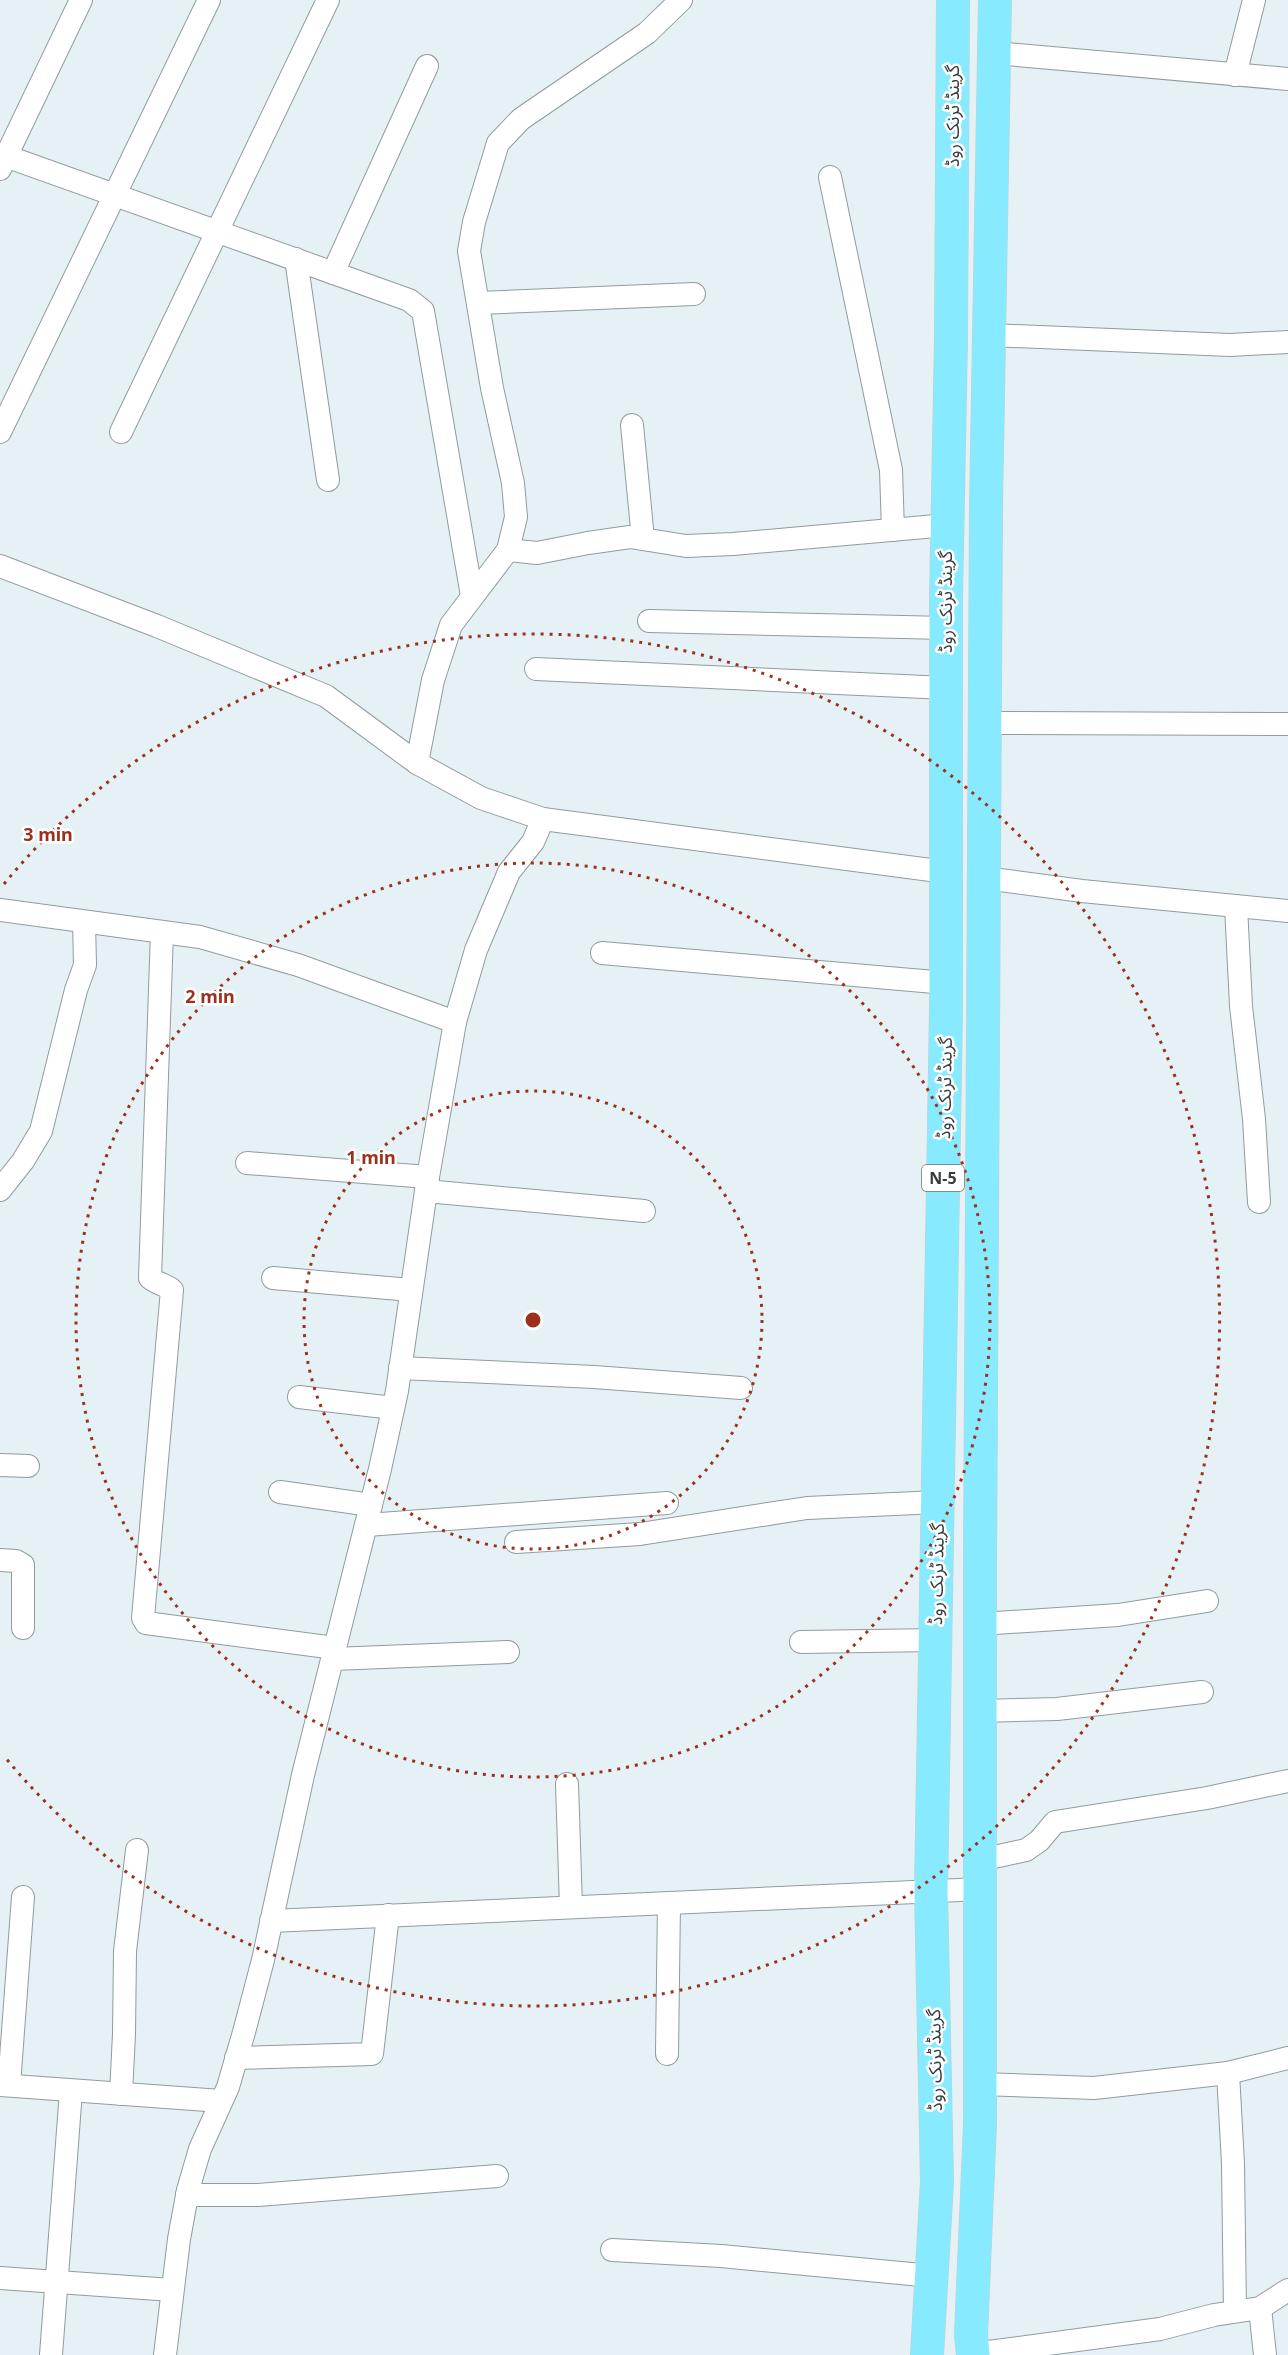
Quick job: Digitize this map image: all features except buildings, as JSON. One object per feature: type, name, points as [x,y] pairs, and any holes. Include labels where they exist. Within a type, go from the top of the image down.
[{"type":"highway","name":"گرینڈ ٹرنک روڈ","points":[[927,2355],[937,2181],[931,1891],[946,983],[946,628],[953,0]]},
{"type":"highway","name":"گرینڈ ٹرنک روڈ","points":[[973,2354],[971,2335],[980,2084],[985,723],[995,0]]},
{"type":"street","points":[[81,0],[2,160],[114,194],[218,231],[409,300],[423,311],[472,596]]},
{"type":"street","points":[[0,432],[209,0]]},
{"type":"street","points":[[121,432],[328,0]]},
{"type":"street","points":[[417,763],[433,680],[451,625],[508,550],[516,517],[513,483],[492,388],[469,251],[474,222],[498,143],[521,119],[647,33],[681,0]]},
{"type":"street","points":[[1235,75],[1254,0]]},
{"type":"street","points":[[995,53],[1288,79]]},
{"type":"street","points":[[333,273],[427,66]]},
{"type":"street","points":[[830,177],[891,470],[893,530]]},
{"type":"street","points":[[296,259],[328,480]]},
{"type":"street","points":[[478,303],[694,294]]},
{"type":"street","points":[[990,335],[1230,345],[1288,342]]},
{"type":"street","points":[[632,425],[643,540]]},
{"type":"street","points":[[508,550],[537,553],[630,537],[686,546],[947,525]]},
{"type":"street","points":[[0,566],[157,626],[326,696],[417,763],[481,798],[543,819],[946,872]]},
{"type":"street","points":[[650,621],[946,628]]},
{"type":"street","points":[[536,669],[946,688]]},
{"type":"street","points":[[985,723],[1288,724]]},
{"type":"street","points":[[165,2355],[179,2239],[188,2195],[200,2149],[221,2101],[236,2058],[263,1960],[303,1775],[369,1515],[393,1408],[427,1184],[455,1022],[476,950],[509,872],[533,842],[543,819]]},
{"type":"street","points":[[985,878],[1082,891],[1288,911]]},
{"type":"street","points":[[1236,906],[1241,1006],[1254,1119],[1259,1202]]},
{"type":"street","points":[[0,910],[200,937],[298,965],[455,1022]]},
{"type":"street","points":[[0,1190],[23,1161],[41,1131],[76,990],[85,965],[84,922]]},
{"type":"street","points":[[162,932],[150,1278],[172,1290],[143,1618],[146,1623],[334,1654],[508,1652]]},
{"type":"street","points":[[602,953],[946,983]]},
{"type":"street","points":[[247,1163],[644,1212]]},
{"type":"street","points":[[273,1278],[411,1290]]},
{"type":"street","points":[[400,1368],[586,1377]]},
{"type":"street","points":[[400,1368],[594,1377],[741,1388]]},
{"type":"street","points":[[299,1397],[393,1408]]},
{"type":"street","points":[[0,1465],[28,1466]]},
{"type":"street","points":[[280,1492],[369,1515],[667,1503]]},
{"type":"street","points":[[516,1542],[640,1534],[807,1508],[938,1502]]},
{"type":"street","points":[[0,1560],[16,1561],[23,1565],[23,1628]]},
{"type":"street","points":[[980,1624],[1118,1616],[1208,1601]]},
{"type":"street","points":[[801,1642],[936,1640]]},
{"type":"street","points":[[980,1711],[1057,1709],[1202,1692]]},
{"type":"street","points":[[271,1921],[931,1891],[980,1874],[1026,1850],[1039,1841],[1055,1822],[1207,1798],[1288,1781]]},
{"type":"street","points":[[567,1784],[571,1907]]},
{"type":"street","points":[[121,2094],[125,1951],[137,1850]]},
{"type":"street","points":[[23,1897],[4,2085],[221,2101]]},
{"type":"street","points":[[667,2054],[669,1903]]},
{"type":"street","points":[[236,2058],[372,2054],[388,1916]]},
{"type":"street","points":[[980,2084],[1094,2088],[1228,2073],[1288,2058]]},
{"type":"street","points":[[1228,2073],[1233,2164],[1235,2311]]},
{"type":"street","points":[[51,2355],[71,2091]]},
{"type":"street","points":[[188,2195],[258,2195],[497,2176]]},
{"type":"street","points":[[612,2250],[721,2256],[932,2276]]},
{"type":"street","points":[[0,2278],[172,2290]]},
{"type":"street","points":[[973,2354],[1160,2329],[1235,2311],[1260,2308],[1288,2290]]},
{"type":"street","points":[[1260,2308],[1265,2355]]}]
